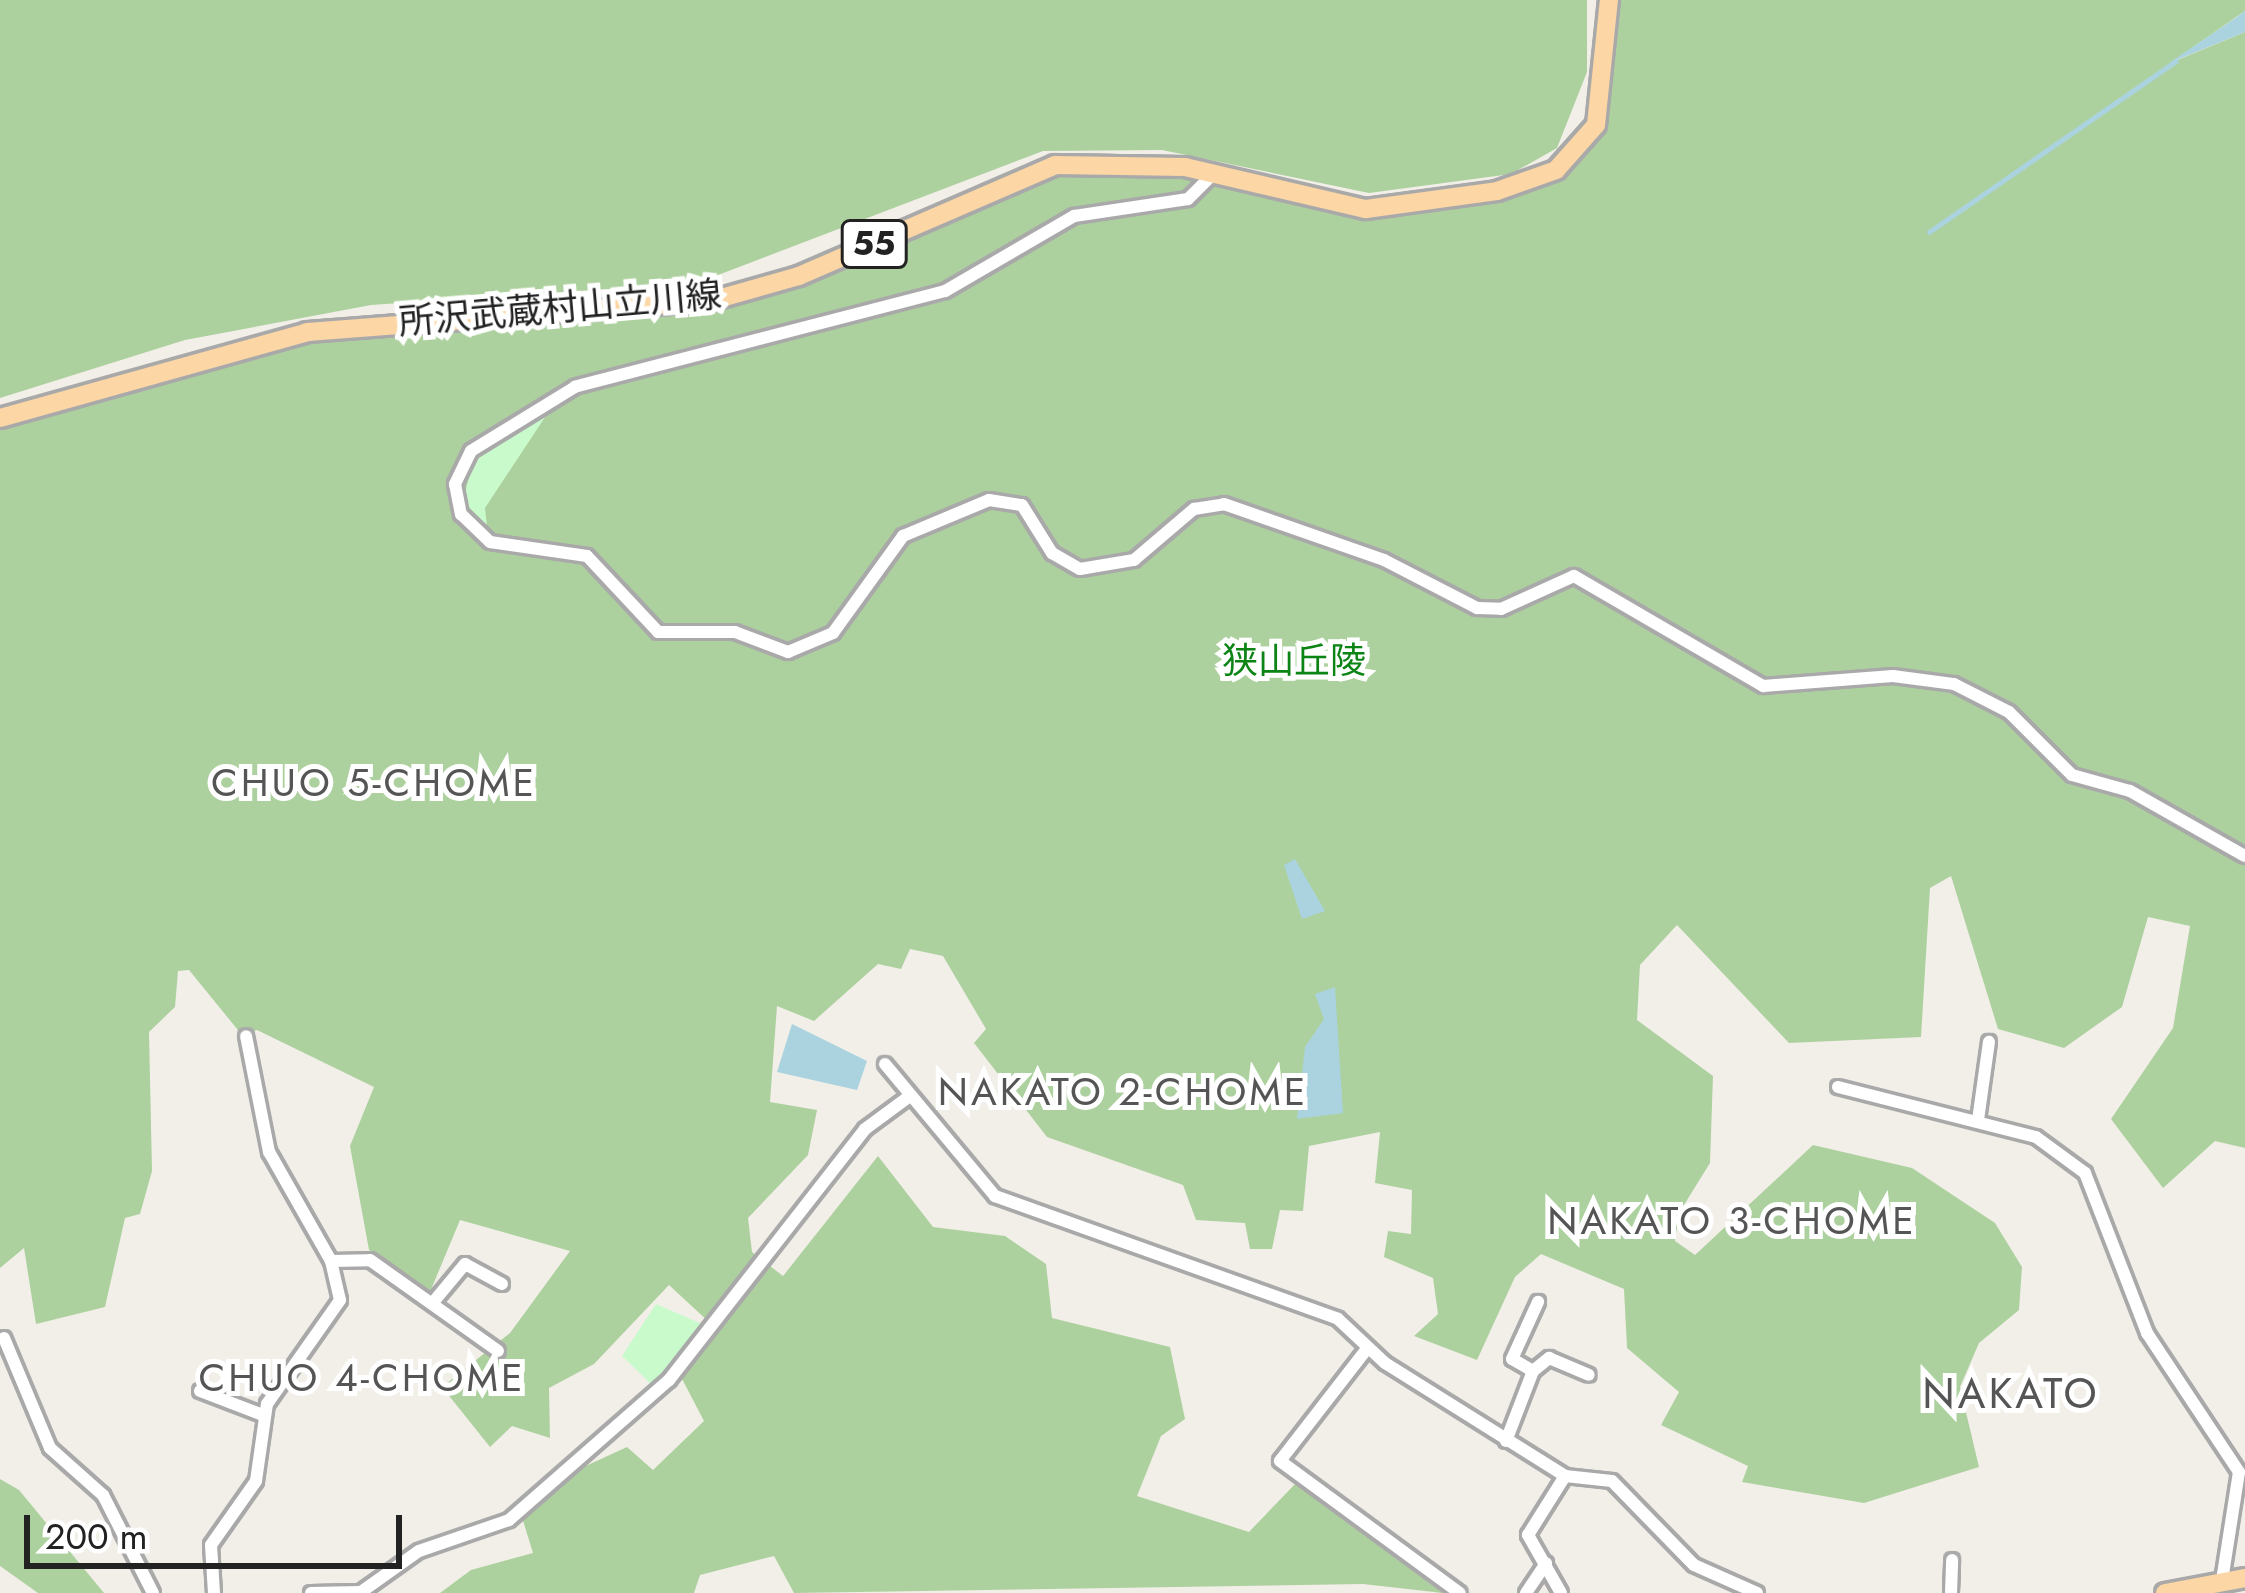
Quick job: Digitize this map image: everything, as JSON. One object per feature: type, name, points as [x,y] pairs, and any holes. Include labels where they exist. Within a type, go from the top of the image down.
[{"type":"main road","name":"所沢武蔵村山立川線","points":[[0,418],[308,332],[710,302],[799,276],[1055,165],[1214,173],[1366,209],[1532,182],[1576,154],[1596,125],[1609,0]]},
{"type":"main road","points":[[2165,1593],[2245,1578]]},
{"type":"street","points":[[1214,173],[1188,199],[1074,216],[945,291],[575,387],[471,451],[455,484],[461,514],[490,542],[587,556],[658,632],[735,632],[788,652],[833,633],[903,536],[989,500],[1022,505],[1052,553],[1081,569],[1134,560],[1195,509],[1224,504],[1384,560],[1477,608],[1501,610],[1574,576],[1758,685],[1893,676],[1954,684],[2009,712],[2072,775],[2130,790],[2245,856]]},
{"type":"street","points":[[214,1593],[211,1545],[256,1481],[263,1415],[339,1307],[332,1261],[268,1152],[246,1036]]},
{"type":"street","points":[[1978,1120],[1989,1042]]},
{"type":"street","points":[[885,1064],[907,1098],[995,1196],[1168,1265],[1287,1297],[1338,1319],[1366,1350],[1565,1476],[1612,1481],[1694,1565],[1756,1593]]},
{"type":"street","points":[[1838,1087],[2036,1137],[2085,1173],[2147,1334],[2239,1472],[2222,1581]]},
{"type":"street","points":[[311,1593],[361,1592],[419,1551],[509,1520],[669,1380],[865,1129],[907,1098]]},
{"type":"street","points":[[332,1261],[370,1260],[435,1300],[498,1351]]},
{"type":"street","points":[[435,1300],[465,1264],[502,1284]]},
{"type":"street","points":[[1532,1371],[1512,1359],[1538,1302]]},
{"type":"street","points":[[4,1338],[50,1448],[103,1495],[153,1593]]},
{"type":"street","points":[[1366,1350],[1280,1460],[1460,1593]]},
{"type":"street","points":[[1506,1441],[1532,1371],[1549,1358],[1589,1375]]},
{"type":"street","points":[[200,1391],[263,1415]]},
{"type":"street","points":[[1561,1593],[1528,1534],[1565,1476]]},
{"type":"street","points":[[1526,1593],[1546,1563]]},
{"type":"green space","points":[[0,0],[1587,0],[1587,72],[1557,148],[1511,174],[1369,193],[1162,150],[1043,151],[697,283],[371,305],[185,340],[0,398]]},
{"type":"green space","name":"狭山丘陵","points":[[1609,0],[2245,0],[2245,11],[2170,63],[2245,32],[2245,1148],[2215,1141],[2163,1188],[2111,1119],[2173,1028],[2190,926],[2148,917],[2122,1007],[2064,1048],[1998,1029],[1951,876],[1930,888],[1921,1037],[1789,1043],[1677,925],[1640,965],[1637,1020],[1713,1076],[1710,1163],[1679,1213],[1675,1241],[1695,1255],[1813,1145],[1912,1168],[1995,1223],[2022,1267],[2019,1310],[1979,1343],[1960,1387],[1979,1467],[1864,1503],[1742,1482],[1748,1466],[1661,1425],[1679,1392],[1627,1348],[1624,1289],[1541,1254],[1515,1277],[1477,1360],[1414,1336],[1438,1314],[1433,1278],[1384,1257],[1388,1231],[1411,1234],[1412,1190],[1375,1183],[1380,1132],[1309,1146],[1303,1211],[1280,1210],[1272,1249],[1250,1249],[1245,1223],[1196,1220],[1183,1185],[1047,1137],[974,1043],[986,1029],[943,956],[910,949],[901,969],[878,964],[814,1021],[777,1006],[770,1102],[817,1110],[808,1155],[748,1218],[752,1252],[783,1276],[878,1156],[933,1227],[1005,1236],[1046,1264],[1052,1318],[1170,1347],[1185,1419],[1161,1436],[1137,1496],[1249,1532],[1295,1484],[1443,1593],[1363,1584],[794,1593],[774,1556],[700,1575],[694,1593],[440,1593],[471,1570],[533,1553],[521,1514],[564,1476],[627,1447],[653,1470],[704,1421],[681,1377],[710,1323],[669,1285],[594,1364],[549,1388],[550,1438],[512,1426],[490,1447],[442,1387],[510,1333],[570,1251],[460,1220],[430,1292],[369,1250],[350,1146],[374,1087],[257,1030],[242,1035],[189,970],[178,971],[175,1007],[149,1032],[152,1171],[140,1214],[125,1218],[105,1307],[36,1324],[24,1248],[0,1268],[0,418],[307,332],[711,301],[799,276],[1023,173],[1155,163],[1334,205],[1532,182],[1596,125]]},
{"type":"green space","points":[[551,408],[485,508],[488,535],[463,503],[473,458]]},
{"type":"green space","points":[[656,1304],[702,1324],[654,1387],[622,1356]]},
{"type":"green space","points":[[0,1479],[19,1490],[104,1593],[38,1593],[0,1566]]},
{"type":"water","points":[[2245,11],[2245,32],[2169,63],[2237,17]]},
{"type":"water","points":[[1295,859],[1325,911],[1302,919],[1284,865]]},
{"type":"water","points":[[1335,987],[1343,1113],[1297,1119],[1305,1047],[1324,1019],[1315,994]]},
{"type":"water","points":[[792,1024],[867,1061],[857,1090],[777,1072]]},
{"type":"waterway","points":[[1929,232],[2176,61]]},
{"type":"district","name":"CHUO 5-CHOME","points":[[374,783]]},
{"type":"district","name":"NAKATO 2-CHOME","points":[[1123,1092]]},
{"type":"district","name":"NAKATO 3-CHOME","points":[[1732,1221]]},
{"type":"district","name":"CHUO 4-CHOME","points":[[362,1378]]},
{"type":"district","name":"NAKATO","points":[[2011,1394]]}]
